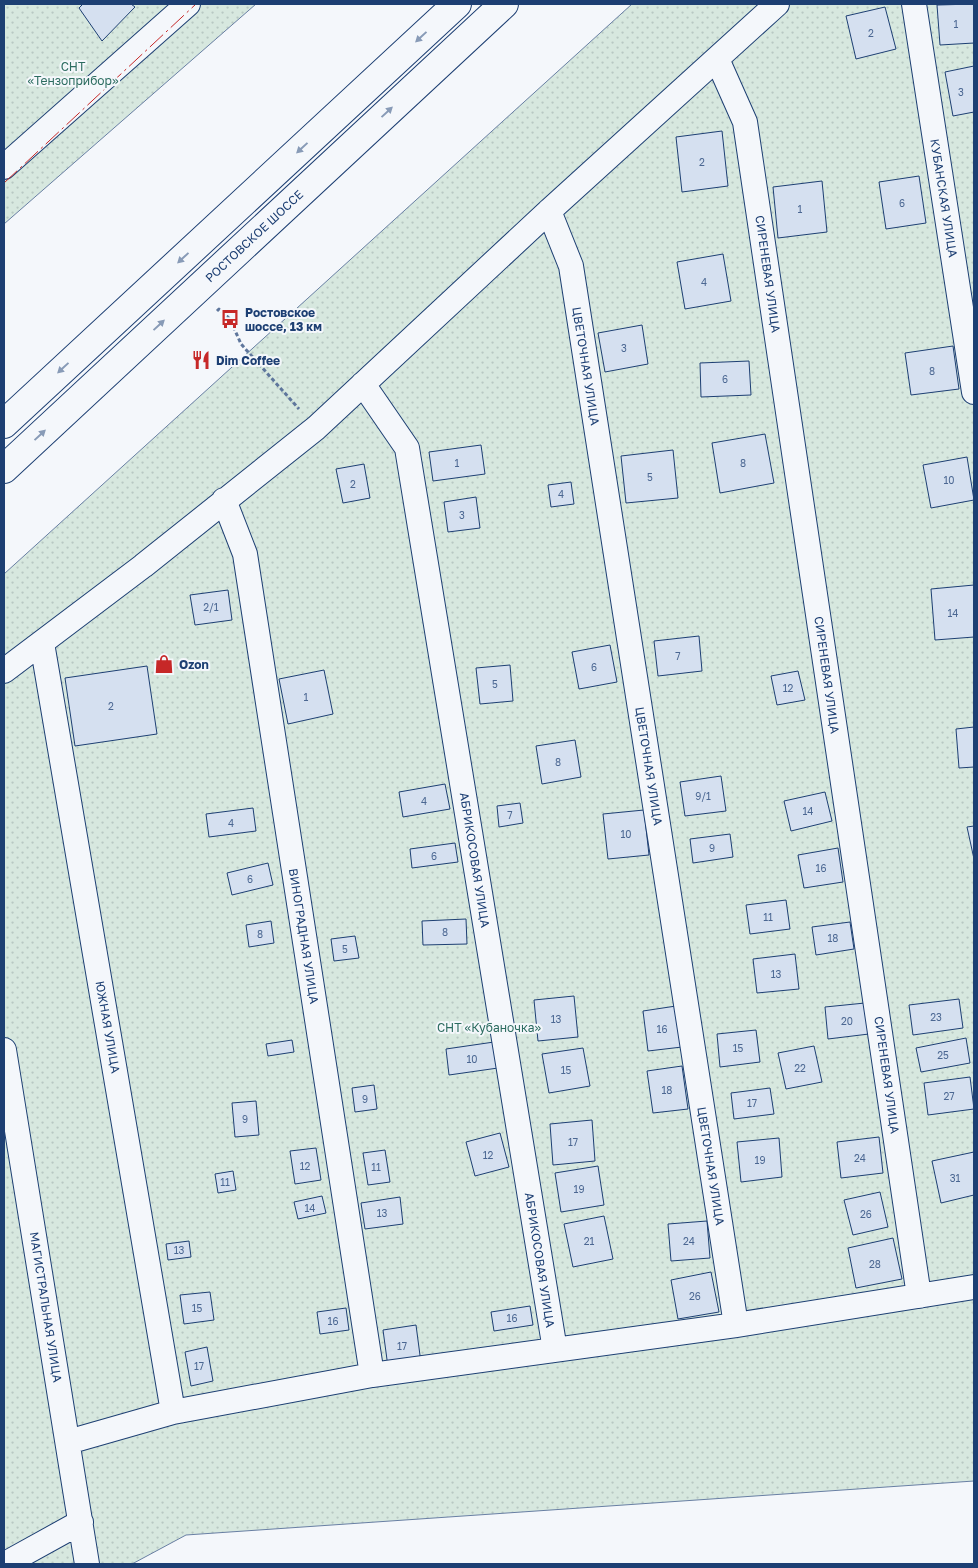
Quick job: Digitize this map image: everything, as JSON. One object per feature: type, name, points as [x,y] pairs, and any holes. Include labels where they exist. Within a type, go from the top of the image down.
[{"type":"highway","points":[[4,424],[457,4]]},
{"type":"highway","name":"РОСТОВСКОЕ ШОССЕ","points":[[4,468],[504,4]]},
{"type":"street","points":[[4,167],[188,4]]},
{"type":"street","points":[[4,671],[143,566],[316,428],[549,211],[777,4]]},
{"type":"street","name":"КУБАНСКАЯ УЛИЦА","points":[[914,4],[974,392]]},
{"type":"street","name":"СИРЕНЕВАЯ УЛИЦА","points":[[717,59],[746,122],[919,1296]]},
{"type":"street","name":"ЦВЕТОЧНАЯ УЛИЦА","points":[[549,211],[571,266],[736,1324]]},
{"type":"street","name":"АБРИКОСОВАЯ УЛИЦА","points":[[363,384],[407,448],[555,1350]]},
{"type":"street","name":"ВИНОГРАДНАЯ УЛИЦА","points":[[224,500],[245,554],[372,1375]]},
{"type":"street","name":"ЮЖНАЯ УЛИЦА","points":[[42,643],[173,1412]]},
{"type":"street","name":"МАГИСТРАЛЬНАЯ УЛИЦА","points":[[4,1050],[87,1564]]},
{"type":"street","points":[[68,1442],[173,1412],[372,1375],[736,1324],[974,1287]]},
{"type":"street","points":[[6,1564],[81,1522]]},
{"type":"path","points":[[211,314],[219,309],[230,319],[241,344],[316,428]]},
{"type":"green space","name":"СНТ «Тензоприбор»","points":[[4,4],[256,4],[4,224]]},
{"type":"green space","name":"СНТ «Кубаночка»","points":[[632,4],[974,4],[974,1481],[186,1535],[132,1564],[4,1564],[4,574]]},
{"type":"building","points":[[83,4],[131,4],[135,7],[102,41],[79,8]]},
{"type":"building","points":[[974,4],[974,43],[940,45],[937,5]]},
{"type":"building","points":[[885,7],[896,49],[856,59],[846,16]]},
{"type":"building","points":[[974,66],[974,112],[953,116],[945,72]]},
{"type":"building","points":[[722,131],[728,186],[682,192],[676,137]]},
{"type":"building","points":[[919,176],[926,223],[886,229],[879,182]]},
{"type":"building","points":[[822,181],[827,232],[778,238],[773,187]]},
{"type":"building","points":[[723,254],[731,301],[685,309],[677,262]]},
{"type":"building","points":[[642,325],[648,364],[605,372],[598,333]]},
{"type":"building","points":[[953,346],[959,389],[911,395],[905,353]]},
{"type":"building","points":[[749,361],[751,395],[701,397],[700,363]]},
{"type":"building","points":[[765,434],[774,483],[720,493],[712,443]]},
{"type":"building","points":[[481,445],[485,474],[433,481],[429,452]]},
{"type":"building","points":[[673,450],[678,498],[626,503],[621,456]]},
{"type":"building","points":[[967,457],[974,500],[931,508],[923,465]]},
{"type":"building","points":[[364,464],[370,498],[343,503],[336,469]]},
{"type":"building","points":[[571,482],[574,504],[551,507],[548,485]]},
{"type":"building","points":[[476,497],[480,528],[448,532],[444,502]]},
{"type":"building","points":[[974,585],[974,637],[935,640],[931,589]]},
{"type":"building","points":[[228,590],[232,620],[195,625],[190,595]]},
{"type":"building","points":[[699,636],[702,671],[658,676],[654,641]]},
{"type":"building","points":[[610,645],[617,682],[579,689],[572,652]]},
{"type":"building","points":[[510,665],[513,701],[480,704],[476,668]]},
{"type":"building","points":[[147,666],[157,734],[75,746],[65,678]]},
{"type":"building","points":[[324,670],[333,714],[288,724],[279,679]]},
{"type":"building","points":[[798,671],[805,700],[777,705],[771,676]]},
{"type":"building","points":[[974,727],[974,767],[959,768],[956,729]]},
{"type":"building","points":[[575,740],[581,777],[542,784],[536,746]]},
{"type":"building","points":[[721,776],[726,811],[685,816],[680,782]]},
{"type":"building","points":[[445,784],[450,809],[403,817],[399,792]]},
{"type":"building","points":[[825,792],[832,821],[791,831],[784,801]]},
{"type":"building","points":[[520,803],[523,823],[499,827],[497,806]]},
{"type":"building","points":[[253,808],[256,831],[209,837],[206,814]]},
{"type":"building","points":[[644,810],[649,855],[608,859],[603,814]]},
{"type":"building","points":[[974,826],[974,859],[967,827]]},
{"type":"building","points":[[730,834],[733,857],[693,863],[690,839]]},
{"type":"building","points":[[455,843],[458,862],[412,868],[410,849]]},
{"type":"building","points":[[838,848],[843,882],[804,888],[798,855]]},
{"type":"building","points":[[268,863],[273,885],[232,895],[227,873]]},
{"type":"building","points":[[786,900],[790,929],[750,934],[746,905]]},
{"type":"building","points":[[466,919],[467,944],[423,945],[422,921]]},
{"type":"building","points":[[271,921],[274,943],[249,947],[246,925]]},
{"type":"building","points":[[850,922],[854,949],[816,955],[812,927]]},
{"type":"building","points":[[355,936],[359,958],[334,961],[331,939]]},
{"type":"building","points":[[795,954],[799,989],[757,993],[753,959]]},
{"type":"building","points":[[574,996],[578,1037],[538,1041],[534,1000]]},
{"type":"building","points":[[959,999],[963,1028],[913,1035],[909,1005]]},
{"type":"building","points":[[865,1003],[869,1034],[828,1039],[825,1007]]},
{"type":"building","points":[[676,1006],[682,1047],[648,1051],[643,1011]]},
{"type":"building","points":[[756,1030],[760,1062],[720,1067],[717,1034]]},
{"type":"building","points":[[966,1038],[970,1063],[921,1072],[916,1048]]},
{"type":"building","points":[[292,1040],[294,1052],[268,1056],[266,1044]]},
{"type":"building","points":[[494,1042],[498,1068],[449,1075],[446,1049]]},
{"type":"building","points":[[814,1046],[822,1082],[786,1089],[778,1053]]},
{"type":"building","points":[[583,1048],[590,1086],[549,1093],[542,1054]]},
{"type":"building","points":[[682,1066],[688,1109],[653,1113],[647,1071]]},
{"type":"building","points":[[970,1077],[974,1109],[928,1115],[924,1083]]},
{"type":"building","points":[[374,1085],[377,1109],[355,1112],[352,1088]]},
{"type":"building","points":[[770,1088],[774,1114],[734,1119],[731,1093]]},
{"type":"building","points":[[256,1101],[259,1135],[235,1137],[232,1103]]},
{"type":"building","points":[[592,1120],[595,1161],[553,1165],[550,1124]]},
{"type":"building","points":[[500,1133],[509,1167],[475,1176],[466,1142]]},
{"type":"building","points":[[879,1137],[883,1173],[841,1178],[837,1142]]},
{"type":"building","points":[[779,1138],[782,1177],[741,1182],[737,1142]]},
{"type":"building","points":[[316,1148],[321,1180],[295,1184],[290,1151]]},
{"type":"building","points":[[385,1150],[390,1182],[368,1185],[363,1153]]},
{"type":"building","points":[[974,1152],[974,1195],[941,1203],[932,1161]]},
{"type":"building","points":[[598,1166],[604,1205],[561,1212],[555,1173]]},
{"type":"building","points":[[233,1171],[236,1190],[218,1193],[215,1174]]},
{"type":"building","points":[[880,1192],[888,1227],[853,1235],[844,1200]]},
{"type":"building","points":[[322,1196],[326,1213],[298,1219],[294,1202]]},
{"type":"building","points":[[400,1197],[403,1224],[365,1229],[361,1203]]},
{"type":"building","points":[[604,1216],[613,1259],[573,1267],[564,1224]]},
{"type":"building","points":[[707,1221],[710,1258],[671,1261],[668,1224]]},
{"type":"building","points":[[893,1238],[902,1279],[856,1288],[848,1248]]},
{"type":"building","points":[[189,1241],[191,1257],[168,1260],[166,1244]]},
{"type":"building","points":[[711,1272],[719,1312],[678,1319],[671,1280]]},
{"type":"building","points":[[210,1292],[214,1320],[184,1324],[180,1295]]},
{"type":"building","points":[[530,1306],[533,1325],[494,1331],[491,1312]]},
{"type":"building","points":[[346,1308],[349,1330],[320,1334],[317,1312]]},
{"type":"building","points":[[416,1325],[421,1363],[388,1367],[383,1330]]},
{"type":"building","points":[[207,1347],[213,1381],[191,1386],[185,1352]]},
{"type":"power","points":[[4,183],[196,4]]},
{"type":"place","name":"Ростовское шоссе, 13 км","points":[[230,319]]},
{"type":"place","name":"Dim Coffee","points":[[201,360]]},
{"type":"place","name":"Ozon","points":[[164,664]]}]
